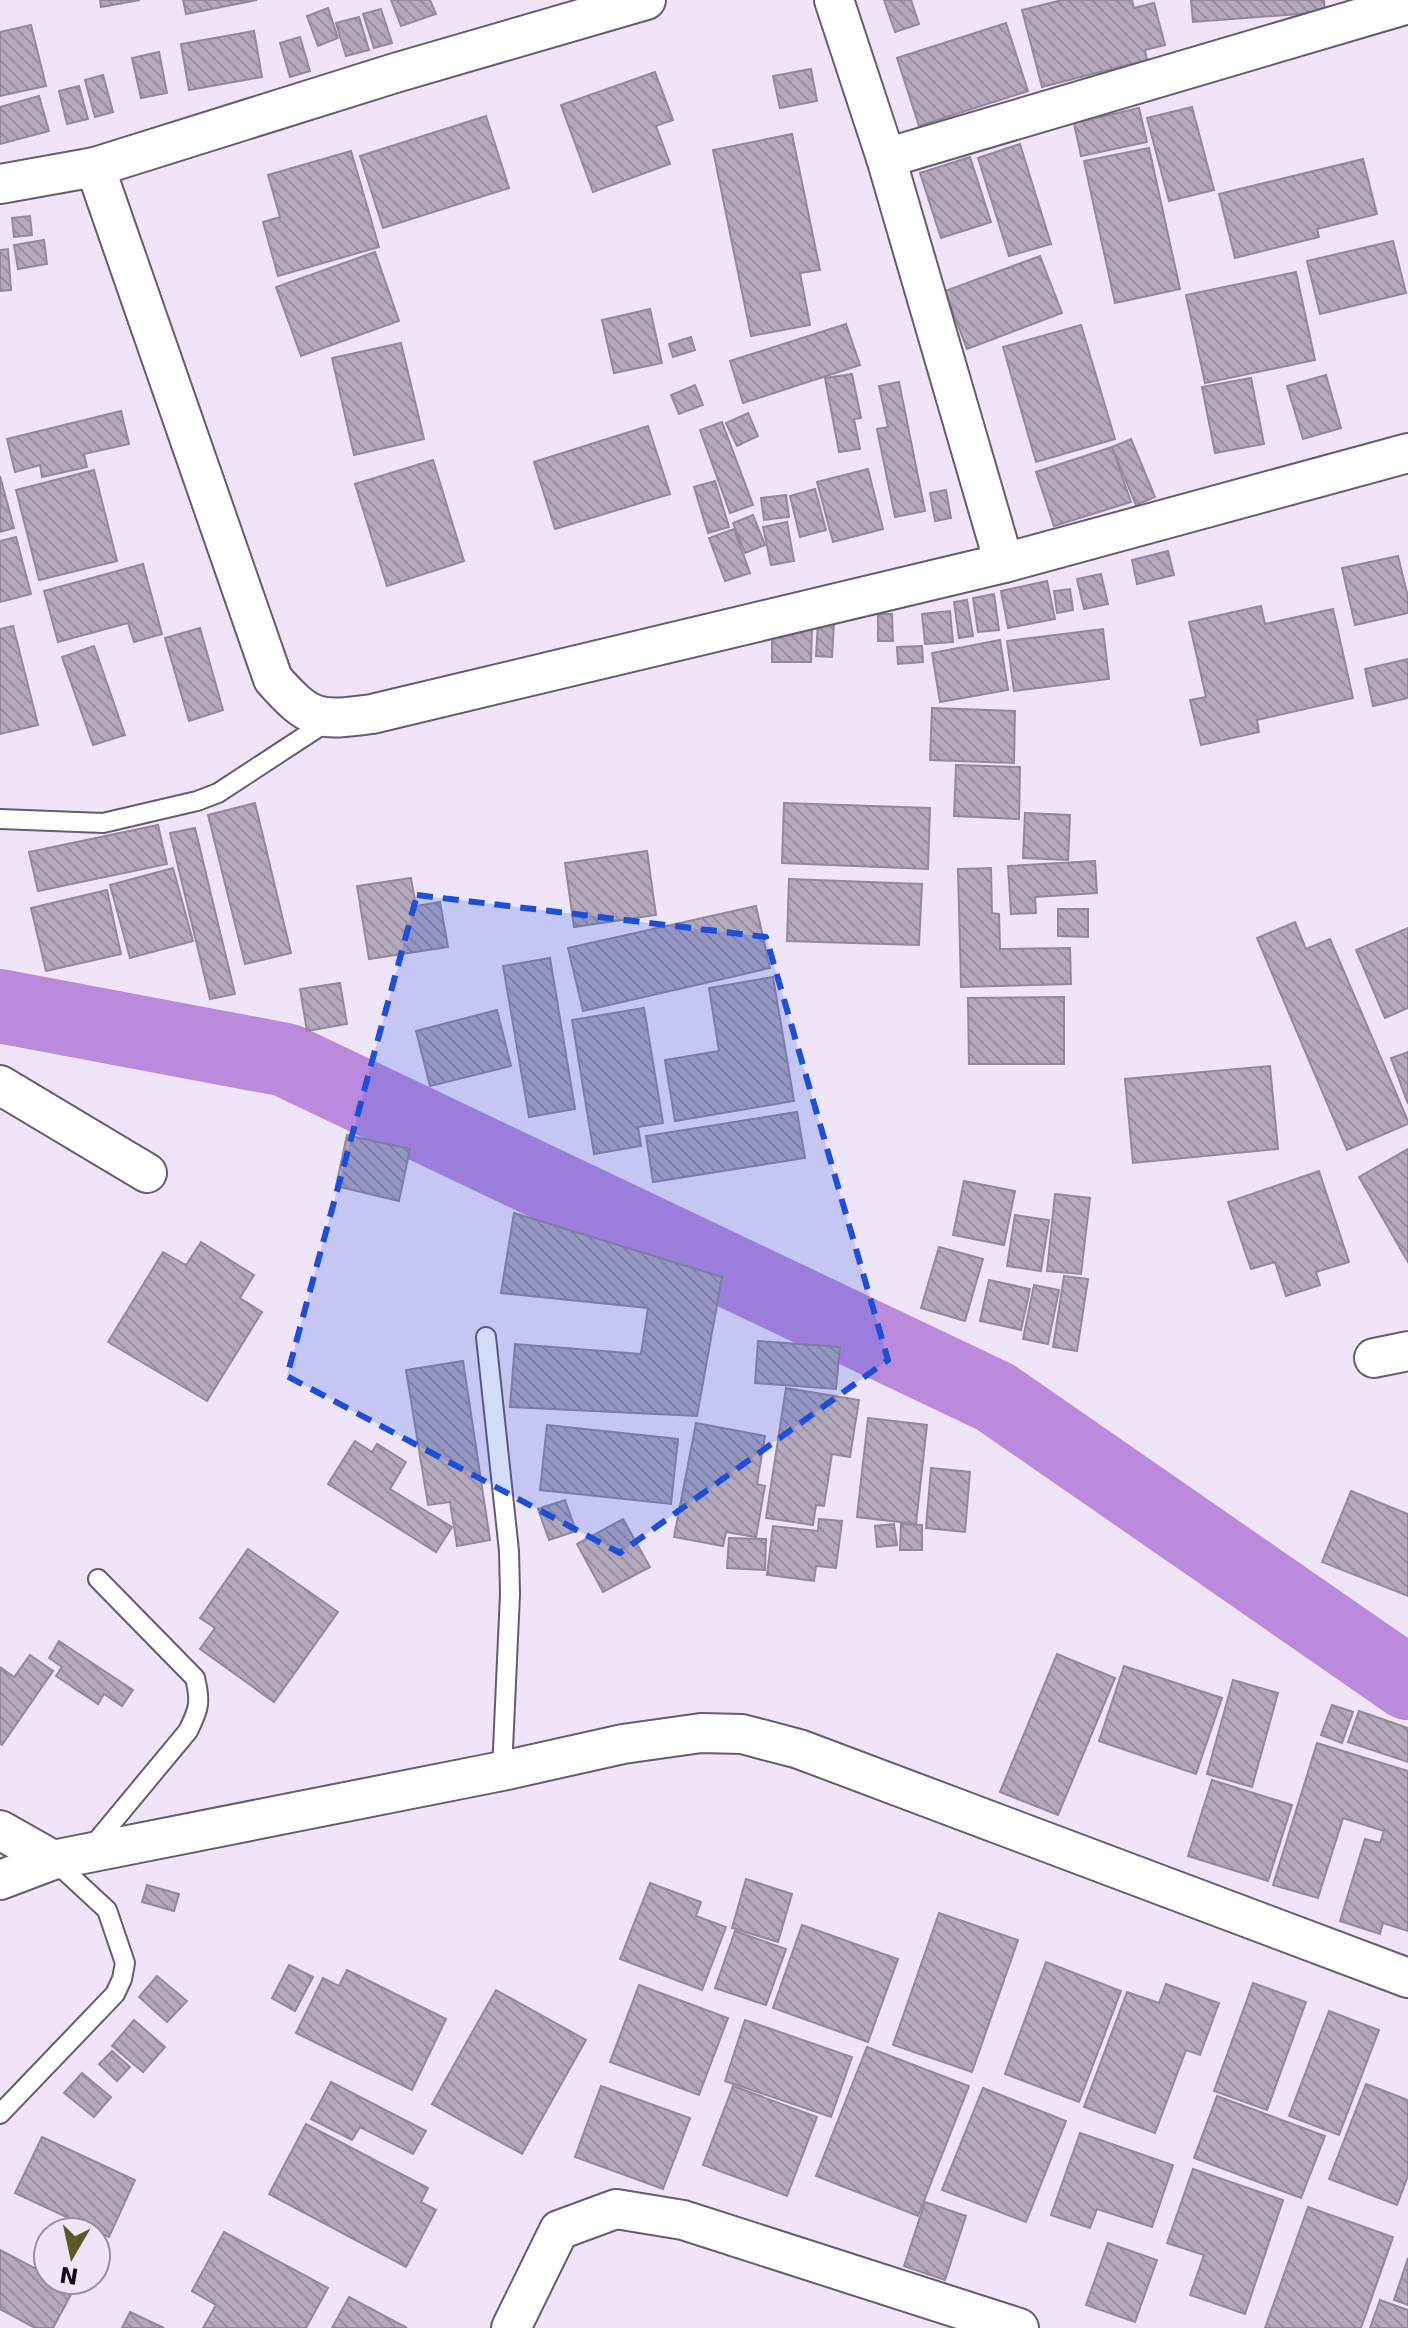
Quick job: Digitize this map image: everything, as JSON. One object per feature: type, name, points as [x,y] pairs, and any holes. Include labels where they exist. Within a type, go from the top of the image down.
[{"type":"street","points":[[0,184],[95,167],[395,73],[646,0]]},
{"type":"street","points":[[834,0],[886,158],[1004,563]]},
{"type":"street","points":[[886,158],[1408,4]]},
{"type":"street","points":[[95,167],[273,679],[298,707],[329,720],[372,714],[1004,563],[1408,453]]},
{"type":"street","points":[[0,1085],[147,1173]]},
{"type":"street","points":[[0,1880],[70,1857],[623,1744],[701,1733],[742,1734],[799,1749],[1408,1978]]},
{"type":"street","points":[[0,1830],[70,1857]]},
{"type":"street","points":[[511,2328],[559,2230],[616,2209],[683,2220],[1019,2328]]},
{"type":"lane","points":[[0,819],[103,823],[197,801],[218,793],[329,720]]},
{"type":"lane","points":[[486,1337],[509,1551],[502,1771]]},
{"type":"lane","points":[[0,2114],[115,1994],[122,1979],[125,1963],[107,1910],[70,1857],[188,1731],[198,1711],[200,1697],[195,1678],[98,1579]]},
{"type":"highlighted area","points":[[417,895],[766,937],[888,1360],[620,1553],[287,1376]]},
{"type":"building","points":[[100,0],[140,0],[101,7]]},
{"type":"building","points":[[183,0],[257,0],[186,14]]},
{"type":"building","points":[[391,0],[430,0],[436,14],[401,26]]},
{"type":"building","points":[[884,0],[911,0],[919,24],[895,32]]},
{"type":"building","points":[[1062,0],[1132,0],[1134,8],[1154,3],[1165,45],[1145,50],[1147,60],[1042,87],[1022,10]]},
{"type":"building","points":[[1191,0],[1324,0],[1325,12],[1193,22]]},
{"type":"building","points":[[328,8],[338,38],[318,46],[307,16]]},
{"type":"building","points":[[381,9],[392,43],[374,48],[363,14]]},
{"type":"building","points":[[359,17],[369,50],[346,56],[336,23]]},
{"type":"building","points":[[1006,23],[1028,91],[919,126],[897,58]]},
{"type":"building","points":[[31,25],[46,86],[0,96],[0,32]]},
{"type":"building","points":[[254,31],[262,77],[189,90],[181,44]]},
{"type":"building","points":[[300,37],[310,71],[290,77],[280,43]]},
{"type":"building","points":[[159,52],[167,93],[141,98],[132,58]]},
{"type":"building","points":[[811,69],[817,101],[780,108],[773,76]]},
{"type":"building","points":[[655,72],[673,120],[656,126],[670,164],[593,192],[561,105]]},
{"type":"building","points":[[103,75],[113,112],[95,117],[85,80]]},
{"type":"building","points":[[79,86],[88,119],[67,124],[59,91]]},
{"type":"building","points":[[39,96],[49,131],[0,144],[0,107]]},
{"type":"building","points":[[1192,107],[1214,190],[1169,201],[1147,118]]},
{"type":"building","points":[[1139,108],[1147,142],[1081,156],[1074,123]]},
{"type":"building","points":[[486,116],[509,188],[383,228],[360,156]]},
{"type":"building","points":[[792,134],[820,270],[800,273],[810,325],[751,336],[713,150]]},
{"type":"building","points":[[1020,144],[1051,244],[1009,256],[978,158]]},
{"type":"building","points":[[1149,148],[1180,289],[1115,303],[1084,161]]},
{"type":"building","points":[[351,151],[379,247],[278,276],[263,222],[280,217],[268,175]]},
{"type":"building","points":[[970,157],[991,222],[941,238],[920,173]]},
{"type":"building","points":[[1363,159],[1377,214],[1317,229],[1319,237],[1235,258],[1219,194]]},
{"type":"building","points":[[30,216],[32,235],[14,237],[12,218]]},
{"type":"building","points":[[44,240],[47,264],[18,269],[14,245]]},
{"type":"building","points":[[1393,241],[1406,293],[1320,314],[1307,261]]},
{"type":"building","points":[[8,249],[11,290],[0,291],[0,250]]},
{"type":"building","points":[[375,252],[399,321],[301,356],[276,287]]},
{"type":"building","points":[[1040,256],[1062,313],[967,349],[945,291]]},
{"type":"building","points":[[1296,272],[1315,360],[1205,383],[1186,295]]},
{"type":"building","points":[[650,309],[662,363],[614,373],[602,320]]},
{"type":"building","points":[[846,324],[860,365],[743,403],[730,361]]},
{"type":"building","points":[[1081,325],[1115,439],[1036,462],[1003,347]]},
{"type":"building","points":[[691,337],[695,350],[673,357],[669,344]]},
{"type":"building","points":[[401,343],[424,439],[354,455],[332,358]]},
{"type":"building","points":[[852,374],[861,418],[854,419],[860,449],[839,452],[825,378]]},
{"type":"building","points":[[1326,375],[1341,428],[1303,439],[1287,386]]},
{"type":"building","points":[[1251,378],[1264,444],[1215,453],[1202,387]]},
{"type":"building","points":[[899,382],[925,511],[895,517],[877,429],[888,427],[879,386]]},
{"type":"building","points":[[695,385],[703,405],[679,414],[671,395]]},
{"type":"building","points":[[121,411],[129,444],[84,454],[87,467],[42,477],[40,465],[15,472],[7,439]]},
{"type":"building","points":[[748,413],[758,436],[737,446],[726,423]]},
{"type":"building","points":[[722,422],[753,505],[730,513],[700,430]]},
{"type":"building","points":[[648,426],[670,494],[555,529],[534,462]]},
{"type":"building","points":[[1131,439],[1155,497],[1136,505],[1112,447]]},
{"type":"building","points":[[1112,447],[1131,502],[1054,526],[1036,472]]},
{"type":"building","points":[[433,460],[464,561],[387,586],[355,484]]},
{"type":"building","points":[[868,469],[883,529],[833,542],[817,482]]},
{"type":"building","points":[[94,470],[117,561],[39,580],[16,490]]},
{"type":"building","points":[[0,476],[14,528],[0,532]]},
{"type":"building","points":[[715,481],[729,527],[708,533],[694,487]]},
{"type":"building","points":[[815,489],[826,530],[800,537],[790,496]]},
{"type":"building","points":[[946,490],[951,518],[935,521],[930,493]]},
{"type":"building","points":[[786,495],[789,517],[764,520],[761,498]]},
{"type":"building","points":[[753,515],[765,545],[745,553],[733,523]]},
{"type":"building","points":[[787,522],[794,561],[771,565],[763,527]]},
{"type":"building","points":[[734,529],[750,573],[725,581],[709,538]]},
{"type":"building","points":[[16,537],[31,594],[0,602],[0,541]]},
{"type":"building","points":[[1168,551],[1174,575],[1137,584],[1132,560]]},
{"type":"building","points":[[1398,556],[1408,597],[1408,613],[1355,625],[1342,568]]},
{"type":"building","points":[[143,564],[162,634],[134,642],[128,623],[58,642],[44,591]]},
{"type":"building","points":[[1101,574],[1108,604],[1084,609],[1077,579]]},
{"type":"building","points":[[1047,581],[1055,619],[1008,628],[1001,591]]},
{"type":"building","points":[[1070,589],[1073,610],[1057,613],[1054,591]]},
{"type":"building","points":[[994,594],[999,630],[978,632],[973,598]]},
{"type":"building","points":[[967,600],[973,636],[959,638],[954,602]]},
{"type":"building","points":[[1261,606],[1265,624],[1333,609],[1353,698],[1257,720],[1259,732],[1201,745],[1190,700],[1206,697],[1189,622]]},
{"type":"building","points":[[950,611],[953,642],[925,644],[922,614]]},
{"type":"building","points":[[878,614],[892,614],[893,641],[878,641]]},
{"type":"building","points":[[818,623],[834,623],[832,657],[816,656]]},
{"type":"building","points":[[13,626],[38,725],[0,734],[0,629]]},
{"type":"building","points":[[772,626],[812,627],[811,662],[772,662]]},
{"type":"building","points":[[200,628],[223,710],[189,721],[165,638]]},
{"type":"building","points":[[1103,629],[1109,679],[1014,691],[1007,641]]},
{"type":"building","points":[[1000,640],[1008,690],[940,702],[932,653]]},
{"type":"building","points":[[94,646],[125,735],[93,745],[62,657]]},
{"type":"building","points":[[922,646],[923,662],[898,664],[897,647]]},
{"type":"building","points":[[1408,659],[1408,698],[1373,706],[1365,669]]},
{"type":"building","points":[[932,708],[1015,711],[1014,763],[930,760]]},
{"type":"building","points":[[956,765],[1020,767],[1019,819],[954,816]]},
{"type":"building","points":[[255,803],[291,953],[245,964],[208,815]]},
{"type":"building","points":[[784,803],[930,808],[928,869],[782,863]]},
{"type":"building","points":[[1025,813],[1070,815],[1068,860],[1023,858]]},
{"type":"building","points":[[158,825],[167,864],[38,891],[29,852]]},
{"type":"building","points":[[195,828],[235,994],[210,999],[170,833]]},
{"type":"building","points":[[647,851],[656,915],[574,927],[565,863]]},
{"type":"building","points":[[1095,861],[1097,893],[1035,897],[1036,913],[1011,914],[1008,866]]},
{"type":"building","points":[[173,868],[193,941],[130,958],[110,885]]},
{"type":"building","points":[[991,868],[992,913],[999,914],[1000,949],[1070,948],[1071,984],[961,987],[958,869]]},
{"type":"building","points":[[411,878],[416,906],[440,902],[448,947],[369,959],[357,886]]},
{"type":"building","points":[[789,879],[922,884],[919,945],[787,941]]},
{"type":"building","points":[[107,890],[121,954],[46,971],[31,908]]},
{"type":"building","points":[[756,906],[770,968],[583,1011],[568,948]]},
{"type":"building","points":[[1058,909],[1088,909],[1088,937],[1058,936]]},
{"type":"building","points":[[1295,922],[1306,949],[1330,939],[1408,1121],[1408,1124],[1347,1150],[1257,938]]},
{"type":"building","points":[[1408,928],[1408,1008],[1385,1018],[1356,950]]},
{"type":"building","points":[[550,958],[575,1109],[529,1117],[503,966]]},
{"type":"building","points":[[773,977],[794,1101],[675,1121],[665,1060],[719,1051],[709,988]]},
{"type":"building","points":[[340,983],[347,1024],[307,1031],[300,989]]},
{"type":"building","points":[[1064,997],[1064,1064],[969,1064],[968,998]]},
{"type":"building","points":[[644,1008],[663,1123],[638,1127],[641,1146],[594,1154],[572,1020]]},
{"type":"building","points":[[497,1010],[511,1066],[430,1086],[416,1031]]},
{"type":"building","points":[[1408,1052],[1408,1104],[1391,1058]]},
{"type":"building","points":[[1270,1066],[1278,1149],[1133,1163],[1125,1079]]},
{"type":"building","points":[[797,1112],[805,1158],[653,1182],[646,1136]]},
{"type":"building","points":[[347,1135],[410,1149],[399,1201],[336,1186]]},
{"type":"building","points":[[1408,1149],[1408,1262],[1359,1177]]},
{"type":"building","points":[[1319,1171],[1349,1262],[1316,1272],[1320,1285],[1286,1296],[1275,1262],[1251,1269],[1228,1202]]},
{"type":"building","points":[[964,1181],[1015,1191],[1004,1245],[953,1235]]},
{"type":"building","points":[[1055,1194],[1090,1198],[1081,1274],[1047,1271]]},
{"type":"building","points":[[514,1213],[722,1277],[697,1416],[510,1407],[515,1344],[641,1354],[648,1308],[501,1293]]},
{"type":"building","points":[[1015,1215],[1049,1220],[1041,1271],[1007,1266]]},
{"type":"building","points":[[201,1242],[254,1275],[240,1298],[262,1312],[207,1401],[108,1342],[163,1252],[186,1265]]},
{"type":"building","points":[[939,1247],[983,1259],[965,1321],[921,1308]]},
{"type":"building","points":[[1064,1276],[1088,1279],[1077,1351],[1053,1347]]},
{"type":"building","points":[[989,1280],[1030,1289],[1021,1330],[980,1321]]},
{"type":"building","points":[[1034,1285],[1059,1290],[1048,1344],[1023,1339]]},
{"type":"building","points":[[758,1341],[840,1347],[836,1389],[755,1383]]},
{"type":"building","points":[[463,1361],[490,1540],[457,1546],[450,1502],[428,1505],[406,1370]]},
{"type":"building","points":[[786,1388],[859,1400],[850,1457],[832,1454],[824,1506],[816,1505],[813,1525],[766,1518]]},
{"type":"building","points":[[868,1418],[927,1425],[916,1524],[857,1517]]},
{"type":"building","points":[[696,1423],[765,1436],[757,1484],[765,1486],[756,1537],[726,1532],[723,1546],[674,1537]]},
{"type":"building","points":[[547,1425],[678,1439],[671,1504],[540,1490]]},
{"type":"building","points":[[355,1441],[372,1452],[377,1444],[406,1462],[390,1489],[452,1527],[436,1552],[328,1484]]},
{"type":"building","points":[[931,1468],[970,1472],[965,1532],[926,1528]]},
{"type":"building","points":[[1351,1491],[1408,1514],[1408,1596],[1322,1562]]},
{"type":"building","points":[[565,1500],[576,1531],[549,1540],[538,1509]]},
{"type":"building","points":[[623,1519],[650,1567],[603,1592],[577,1544]]},
{"type":"building","points":[[819,1519],[842,1521],[836,1568],[816,1566],[814,1581],[767,1575],[773,1526],[818,1531]]},
{"type":"building","points":[[894,1524],[897,1545],[877,1547],[875,1526]]},
{"type":"building","points":[[901,1524],[922,1525],[922,1550],[900,1550]]},
{"type":"building","points":[[729,1538],[766,1539],[765,1570],[727,1568]]},
{"type":"building","points":[[248,1549],[338,1612],[274,1702],[200,1649],[215,1628],[200,1618]]},
{"type":"building","points":[[59,1641],[133,1690],[122,1706],[104,1694],[98,1704],[56,1676],[62,1667],[49,1658]]},
{"type":"building","points":[[1057,1654],[1115,1678],[1058,1815],[1000,1792]]},
{"type":"building","points":[[30,1655],[53,1671],[2,1745],[0,1667],[14,1677]]},
{"type":"building","points":[[1124,1666],[1222,1698],[1196,1774],[1099,1741]]},
{"type":"building","points":[[1233,1680],[1278,1693],[1252,1787],[1207,1774]]},
{"type":"building","points":[[1332,1705],[1353,1712],[1342,1743],[1321,1735]]},
{"type":"building","points":[[1359,1711],[1408,1728],[1408,1762],[1348,1742]]},
{"type":"building","points":[[1317,1743],[1408,1771],[1408,1931],[1383,1923],[1380,1934],[1340,1921],[1365,1839],[1380,1843],[1384,1831],[1343,1818],[1318,1898],[1273,1885]]},
{"type":"building","points":[[1212,1780],[1292,1805],[1268,1881],[1188,1856]]},
{"type":"building","points":[[746,1879],[792,1894],[778,1942],[732,1928]]},
{"type":"building","points":[[650,1883],[701,1902],[696,1916],[726,1927],[702,1990],[620,1959]]},
{"type":"building","points":[[147,1885],[179,1894],[174,1911],[142,1902]]},
{"type":"building","points":[[939,1913],[1018,1940],[972,2072],[893,2045]]},
{"type":"building","points":[[802,1925],[898,1959],[868,2042],[773,2008]]},
{"type":"building","points":[[735,1931],[786,1949],[766,2005],[715,1988]]},
{"type":"building","points":[[1046,1962],[1121,1991],[1079,2102],[1005,2074]]},
{"type":"building","points":[[289,1965],[313,1977],[295,2011],[272,1998]]},
{"type":"building","points":[[347,1970],[446,2019],[412,2090],[296,2033],[323,1978],[339,1986]]},
{"type":"building","points":[[157,1976],[187,2001],[167,2022],[139,1997]]},
{"type":"building","points":[[1253,1983],[1306,2002],[1267,2110],[1214,2091]]},
{"type":"building","points":[[1166,1984],[1219,2003],[1200,2055],[1186,2050],[1155,2133],[1084,2107],[1127,1992],[1159,2003]]},
{"type":"building","points":[[639,1985],[728,2018],[699,2095],[610,2062]]},
{"type":"building","points":[[496,1990],[586,2040],[522,2154],[432,2104]]},
{"type":"building","points":[[1329,2011],[1379,2030],[1339,2135],[1289,2116]]},
{"type":"building","points":[[134,2020],[165,2047],[143,2072],[112,2046]]},
{"type":"building","points":[[745,2020],[852,2057],[831,2117],[725,2081]]},
{"type":"building","points":[[867,2047],[969,2086],[918,2216],[816,2176]]},
{"type":"building","points":[[112,2051],[130,2067],[117,2081],[99,2064]]},
{"type":"building","points":[[82,2073],[111,2097],[94,2117],[64,2093]]},
{"type":"building","points":[[331,2082],[426,2131],[413,2154],[360,2127],[352,2140],[311,2119]]},
{"type":"building","points":[[1366,2084],[1408,2100],[1408,2176],[1397,2205],[1329,2179]]},
{"type":"building","points":[[601,2086],[690,2118],[663,2189],[575,2157]]},
{"type":"building","points":[[733,2086],[817,2117],[787,2196],[703,2165]]},
{"type":"building","points":[[983,2088],[1066,2121],[1026,2222],[942,2190]]},
{"type":"building","points":[[1217,2096],[1325,2136],[1301,2198],[1194,2158]]},
{"type":"building","points":[[306,2124],[428,2188],[421,2202],[436,2210],[406,2267],[269,2194]]},
{"type":"building","points":[[1080,2133],[1173,2165],[1152,2227],[1097,2209],[1090,2228],[1051,2215]]},
{"type":"building","points":[[42,2137],[135,2180],[112,2230],[112,2216],[64,2216],[15,2193]]},
{"type":"building","points":[[1193,2169],[1283,2200],[1245,2314],[1190,2295],[1204,2255],[1167,2243]]},
{"type":"building","points":[[925,2202],[966,2216],[945,2280],[904,2266]]},
{"type":"building","points":[[1308,2207],[1393,2237],[1361,2328],[1265,2328]]},
{"type":"building","points":[[224,2232],[328,2288],[306,2328],[203,2328],[216,2305],[192,2291]]},
{"type":"building","points":[[1108,2243],[1157,2260],[1135,2322],[1086,2305]]},
{"type":"building","points":[[0,2250],[32,2267],[32,2296],[70,2296],[53,2328],[35,2328],[0,2309]]},
{"type":"building","points":[[1408,2258],[1408,2305],[1394,2300]]},
{"type":"building","points":[[349,2297],[407,2328],[332,2328]]},
{"type":"building","points":[[1380,2300],[1408,2310],[1408,2328],[1370,2328]]},
{"type":"building","points":[[130,2312],[164,2328],[122,2328]]},
{"type":"waterway","points":[[0,1006],[286,1060],[995,1397],[1408,1683]]}]
